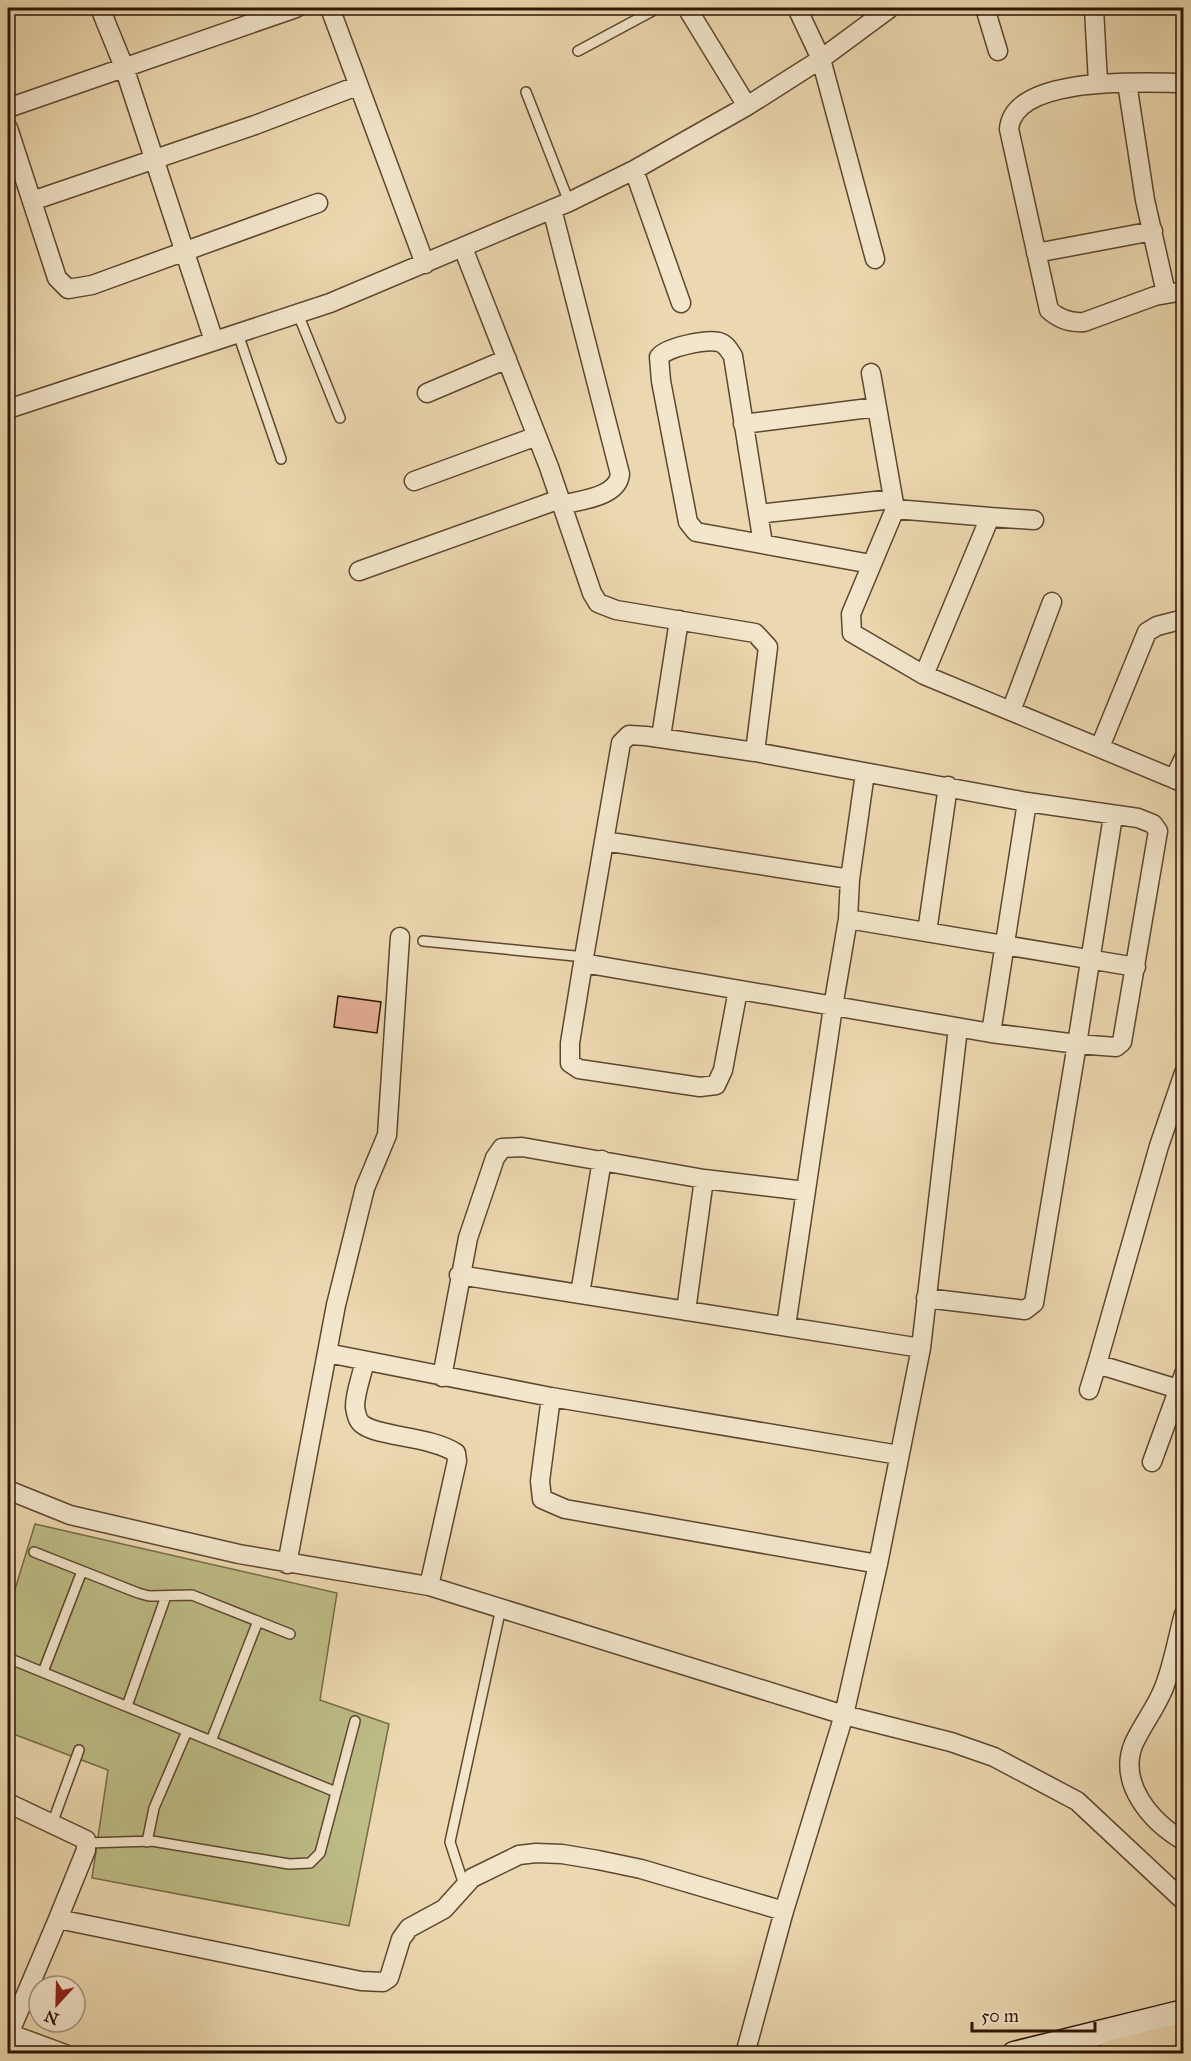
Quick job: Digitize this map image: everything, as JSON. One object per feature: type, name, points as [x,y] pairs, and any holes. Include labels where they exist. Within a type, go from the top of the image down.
[{"type":"main road","points":[[1111,2054],[1184,2036]]},
{"type":"street","points":[[100,8],[123,67],[214,341]]},
{"type":"street","points":[[8,108],[296,8]]},
{"type":"street","points":[[330,8],[357,86],[425,264]]},
{"type":"street","points":[[687,8],[747,106]]},
{"type":"street","points":[[796,8],[821,59],[875,259]]},
{"type":"street","points":[[8,409],[298,314],[425,264],[569,202],[634,170],[747,106],[821,59],[890,8]]},
{"type":"street","points":[[985,8],[998,51]]},
{"type":"street","points":[[1094,8],[1098,83]]},
{"type":"street","points":[[1127,83],[1152,231],[1175,292],[1109,314],[1073,323],[1049,310],[1012,144],[1010,120],[1017,109],[1024,104],[1073,86],[1098,83],[1127,83],[1184,84]]},
{"type":"street","points":[[32,201],[154,161],[357,86]]},
{"type":"street","points":[[8,128],[57,278],[68,289],[92,285],[318,203]]},
{"type":"street","points":[[634,170],[681,303]]},
{"type":"street","points":[[359,571],[561,502],[613,489],[617,485],[620,474],[552,209]]},
{"type":"street","points":[[1036,253],[1152,231]]},
{"type":"street","points":[[463,248],[537,436],[592,594],[598,603],[616,610],[755,633],[768,647],[755,752]]},
{"type":"street","points":[[763,544],[733,356],[724,344],[712,342],[662,353],[659,357],[661,381],[688,522],[696,532],[871,564]]},
{"type":"street","points":[[427,393],[507,359]]},
{"type":"street","points":[[871,373],[894,504],[851,614],[850,629],[860,638],[924,675],[1179,781],[1184,758]]},
{"type":"street","points":[[743,424],[877,407]]},
{"type":"street","points":[[414,480],[537,436]]},
{"type":"street","points":[[758,514],[894,504],[990,517],[1034,520]]},
{"type":"street","points":[[924,675],[990,517]]},
{"type":"street","points":[[1011,711],[1052,602]]},
{"type":"street","points":[[1100,747],[1147,632],[1157,626],[1184,619]]},
{"type":"street","points":[[661,737],[679,620]]},
{"type":"street","points":[[584,960],[738,990],[958,1028],[1116,1047],[1122,1042],[1158,831],[1147,821],[1027,802],[755,752],[661,737],[629,735],[621,743],[604,841],[570,1043],[570,1063],[579,1069],[700,1087],[716,1085],[723,1070],[738,990]]},
{"type":"street","points":[[786,1326],[848,919],[850,879],[864,773]]},
{"type":"street","points":[[927,932],[948,786]]},
{"type":"street","points":[[991,1033],[1027,802]]},
{"type":"street","points":[[926,1298],[1024,1310],[1034,1303],[1113,816]]},
{"type":"street","points":[[604,841],[850,879]]},
{"type":"street","points":[[848,919],[1136,967]]},
{"type":"street","points":[[287,1564],[327,1353],[365,1188],[387,1135],[400,937]]},
{"type":"street","points":[[745,2054],[784,1911],[844,1715],[878,1564],[921,1348],[958,1028]]},
{"type":"street","points":[[1089,1390],[1159,1146],[1184,1073]]},
{"type":"street","points":[[442,1377],[459,1275],[479,1204],[495,1158],[502,1148],[522,1147],[704,1179],[805,1191]]},
{"type":"street","points":[[580,1294],[602,1160]]},
{"type":"street","points":[[686,1311],[704,1179]]},
{"type":"street","points":[[459,1275],[921,1348]]},
{"type":"street","points":[[327,1353],[551,1397],[899,1455]]},
{"type":"street","points":[[365,1361],[355,1405],[357,1416],[362,1424],[426,1440],[456,1453],[457,1461],[429,1586]]},
{"type":"street","points":[[1097,1364],[1181,1382],[1152,1462]]},
{"type":"street","points":[[551,1397],[540,1481],[542,1499],[547,1503],[565,1509],[878,1564]]},
{"type":"street","points":[[8,1490],[69,1515],[287,1564],[429,1586],[844,1715],[951,1742],[1028,1773],[1077,1800],[1184,1900]]},
{"type":"street","points":[[1184,1614],[1178,1657],[1158,1702],[1133,1745],[1130,1776],[1148,1812],[1171,1833],[1184,1841]]},
{"type":"street","points":[[8,1803],[84,1839],[87,1843],[58,1919],[8,2033],[64,2054]]},
{"type":"street","points":[[58,1919],[361,1982],[383,1982],[392,1972],[401,1939],[409,1928],[444,1909],[464,1885],[481,1872],[519,1856],[536,1853],[562,1854],[641,1869],[784,1911]]},
{"type":"street","points":[[1014,2054],[1184,2012]]},
{"type":"lane","points":[[578,51],[658,8]]},
{"type":"lane","points":[[526,92],[569,202]]},
{"type":"lane","points":[[298,314],[340,418]]},
{"type":"lane","points":[[238,334],[281,459]]},
{"type":"lane","points":[[423,941],[584,960]]},
{"type":"lane","points":[[33,1552],[149,1596],[192,1595],[290,1634]]},
{"type":"lane","points":[[43,1672],[82,1571]]},
{"type":"lane","points":[[127,1706],[166,1596]]},
{"type":"lane","points":[[464,1885],[450,1842],[501,1608]]},
{"type":"lane","points":[[211,1741],[258,1621]]},
{"type":"lane","points":[[8,1658],[336,1792]]},
{"type":"lane","points":[[87,1843],[147,1842],[305,1865],[316,1859],[320,1853],[356,1721]]},
{"type":"lane","points":[[147,1842],[154,1808],[188,1731]]},
{"type":"lane","points":[[52,1824],[79,1750]]},
{"type":"shaded area","points":[[35,1524],[337,1593],[320,1700],[389,1724],[349,1926],[92,1878],[108,1770],[8,1732],[8,1612]]},
{"type":"building","points":[[338,996],[381,1002],[377,1033],[334,1027]]}]
